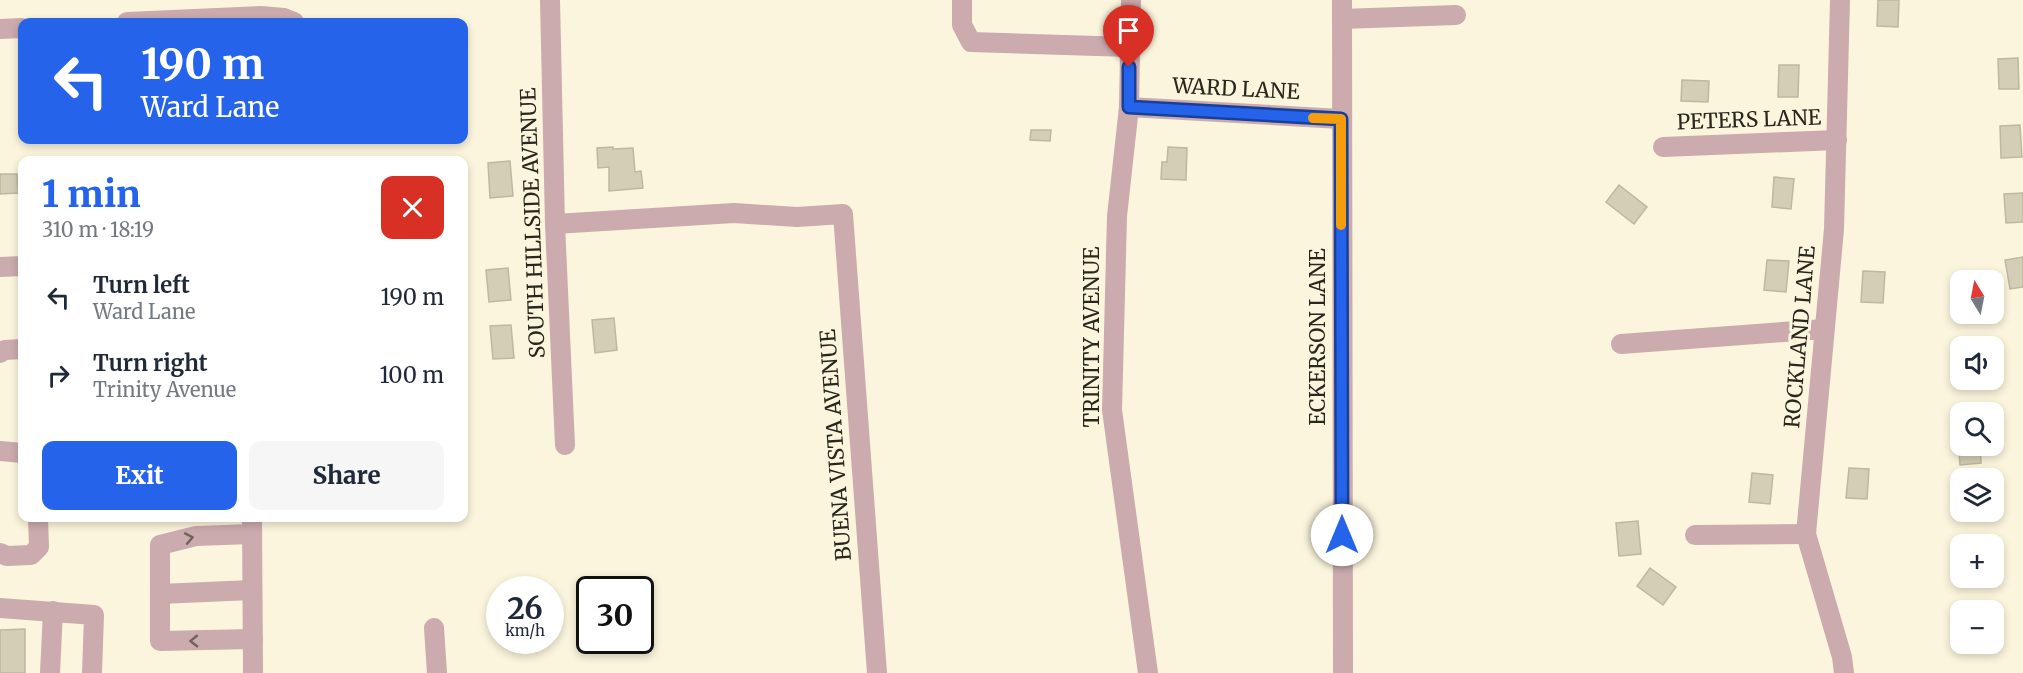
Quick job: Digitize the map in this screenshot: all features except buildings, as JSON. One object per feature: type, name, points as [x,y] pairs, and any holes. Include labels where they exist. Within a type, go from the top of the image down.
[{"type":"street","name":"SOUTH HILLSIDE AVENUE","points":[[550,0],[555,225],[566,445]]},
{"type":"street","points":[[962,0],[962,25],[971,42],[1130,47]]},
{"type":"street","name":"TRINITY AVENUE","points":[[1131,0],[1129,107],[1117,216],[1112,410],[1148,673]]},
{"type":"street","name":"ROCKLAND LANE","points":[[1840,0],[1834,229],[1806,534],[1842,657],[1844,673]]},
{"type":"street","points":[[1342,10],[1456,15]]},
{"type":"street","name":"ECKERSON LANE","points":[[1342,10],[1342,673]]},
{"type":"street","points":[[216,18],[261,16],[284,18]]},
{"type":"street","points":[[0,29],[18,28]]},
{"type":"street","name":"WARD LANE","points":[[1129,107],[1341,119]]},
{"type":"street","name":"PETERS LANE","points":[[1663,147],[1837,140]]},
{"type":"street","name":"BUENA VISTA AVENUE","points":[[555,225],[734,213],[797,217],[843,214],[876,673]]},
{"type":"street","points":[[0,267],[18,266]]},
{"type":"street","points":[[1621,344],[1824,329]]},
{"type":"street","points":[[0,353],[5,350],[18,349]]},
{"type":"street","points":[[0,451],[18,453]]},
{"type":"street","points":[[0,553],[7,556],[31,555],[39,547],[38,522]]},
{"type":"street","points":[[253,639],[160,641],[160,545],[252,526],[252,590],[253,639],[253,673]]},
{"type":"street","points":[[1695,535],[1806,534]]},
{"type":"street","points":[[160,594],[252,590]]},
{"type":"street","points":[[0,608],[94,615],[92,673]]},
{"type":"street","points":[[50,673],[53,612]]},
{"type":"street","points":[[434,628],[437,673]]},
{"type":"slow traffic","points":[[1313,118],[1341,119],[1341,225]]},
{"type":"route","points":[[1129,67],[1129,107],[1341,119],[1342,535]]}]
